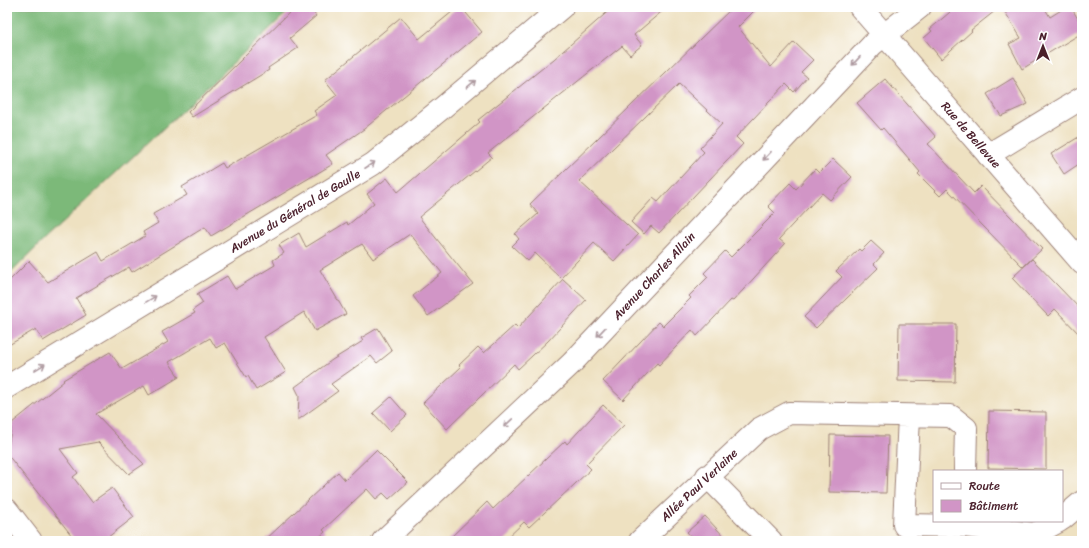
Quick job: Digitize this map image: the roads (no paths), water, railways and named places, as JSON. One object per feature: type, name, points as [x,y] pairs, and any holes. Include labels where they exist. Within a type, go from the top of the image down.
[{"type":"street","name":"Avenue du Général de Gaulle","points":[[7,387],[373,164],[562,7]]},
{"type":"street","name":"Rue de Bellevue","points":[[860,7],[1082,262]]},
{"type":"street","name":"Avenue Charles Allain","points":[[383,541],[572,363],[873,44],[920,7]]},
{"type":"street","points":[[988,155],[1082,98]]},
{"type":"street","name":"Allée Paul Verlaine","points":[[640,541],[707,476],[759,429],[789,413],[951,416],[966,428],[965,470]]},
{"type":"street","points":[[909,416],[904,525],[964,524],[1034,537],[1057,522]]},
{"type":"street","points":[[707,476],[770,541]]},
{"type":"street","points":[[1063,518],[1082,502]]},
{"type":"street","points":[[7,510],[31,541]]}]
